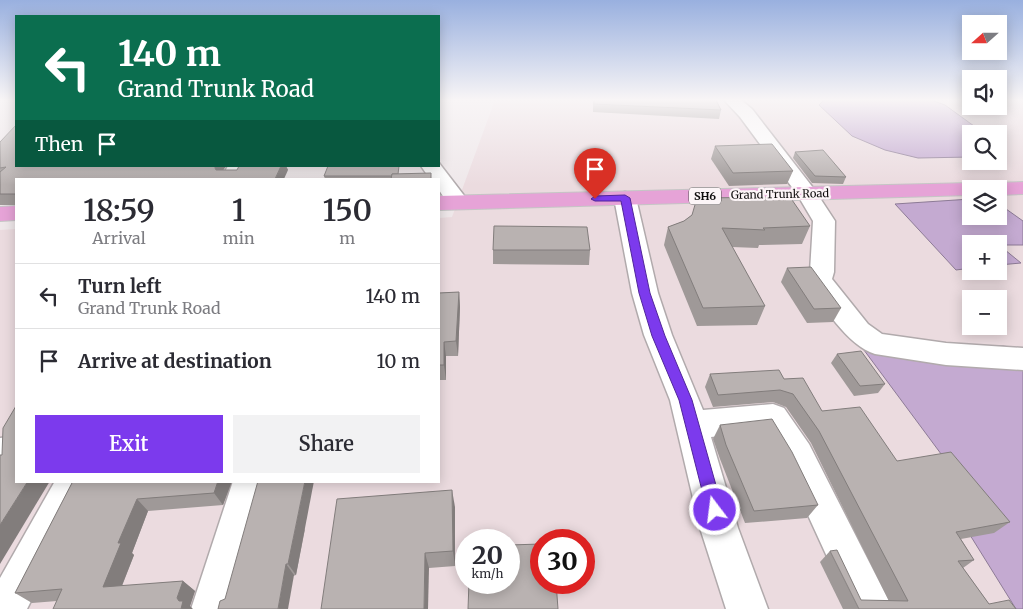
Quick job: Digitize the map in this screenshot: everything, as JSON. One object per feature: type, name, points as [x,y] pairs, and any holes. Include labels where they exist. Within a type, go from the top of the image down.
[{"type":"main road","points":[[1007,188],[1023,188]]},
{"type":"main road","name":"Grand Trunk Road","points":[[448,202],[962,189]]},
{"type":"main road","points":[[0,214],[15,214]]},
{"type":"street","points":[[758,128],[807,193],[824,221],[822,272],[819,280],[858,331],[875,344],[946,354],[1023,359]]},
{"type":"street","points":[[440,185],[448,202]]},
{"type":"street","points":[[625,198],[645,293],[658,336],[685,400],[719,528],[747,609]]},
{"type":"street","points":[[692,425],[773,417],[797,456],[872,609]]},
{"type":"street","points":[[0,453],[15,451]]},
{"type":"street","points":[[6,609],[73,483]]},
{"type":"street","points":[[212,609],[249,483]]},
{"type":"shaded area","points":[[485,128],[962,128],[962,170],[1007,170],[1007,128],[1023,128],[1023,609],[0,609],[0,230],[15,229],[15,483],[440,483],[440,218],[452,217]]},
{"type":"shaded area","points":[[844,128],[962,128],[962,157],[918,158],[885,150],[852,136]]},
{"type":"shaded area","points":[[962,200],[962,225],[1007,225],[1007,210],[1023,221],[1023,245],[1007,245],[1007,235],[962,235],[962,269],[956,270],[895,204]]},
{"type":"shaded area","points":[[1007,252],[1021,263],[1007,264]]},
{"type":"shaded area","points":[[858,342],[1003,346],[1023,349],[1023,609],[1016,609],[970,535],[996,528]]},
{"type":"building","points":[[15,128],[15,167],[215,167],[216,170],[237,170],[238,167],[281,167],[275,178],[15,178],[15,194],[0,194],[0,172],[6,167],[0,168],[0,142]]},
{"type":"building","points":[[772,144],[793,171],[733,173],[715,146]]},
{"type":"building","points":[[823,150],[846,177],[815,176],[795,152]]},
{"type":"building","points":[[328,167],[399,167],[398,174],[392,174],[392,176],[324,176]]},
{"type":"building","points":[[431,173],[431,178],[391,178],[392,174]]},
{"type":"building","points":[[790,197],[810,226],[763,228],[765,230],[722,228],[765,306],[703,308],[668,227],[684,221],[692,215],[697,198]]},
{"type":"building","points":[[494,226],[587,227],[590,250],[493,250]]},
{"type":"building","points":[[811,267],[841,308],[814,309],[787,268]]},
{"type":"building","points":[[459,292],[456,341],[444,342],[444,365],[440,365],[440,293]]},
{"type":"building","points":[[861,351],[885,384],[860,386],[837,354]]},
{"type":"building","points":[[779,370],[784,379],[803,378],[822,411],[860,407],[897,461],[951,452],[1010,522],[956,532],[974,560],[958,561],[989,604],[1009,600],[1016,609],[859,609],[830,551],[837,550],[861,600],[908,601],[819,431],[793,394],[780,390],[718,395],[710,374]]},
{"type":"building","points":[[15,408],[15,483],[27,483],[0,525],[0,455],[2,455],[3,428]]},
{"type":"building","points":[[772,419],[792,452],[818,505],[754,511],[726,445],[720,425]]},
{"type":"building","points":[[72,483],[217,483],[214,493],[137,499],[118,543],[121,543],[103,587],[183,581],[177,598],[179,601],[183,601],[181,609],[53,609],[62,589],[15,593]]},
{"type":"building","points":[[257,483],[305,483],[278,609],[218,609],[220,601],[225,599]]},
{"type":"building","points":[[452,490],[453,551],[425,553],[424,609],[321,609],[337,499]]},
{"type":"building","points":[[530,544],[530,594],[557,594],[558,609],[468,609],[469,594],[520,594],[520,545]]},
{"type":"route","points":[[595,199],[625,198],[645,293],[658,336],[685,400],[715,510]]}]
